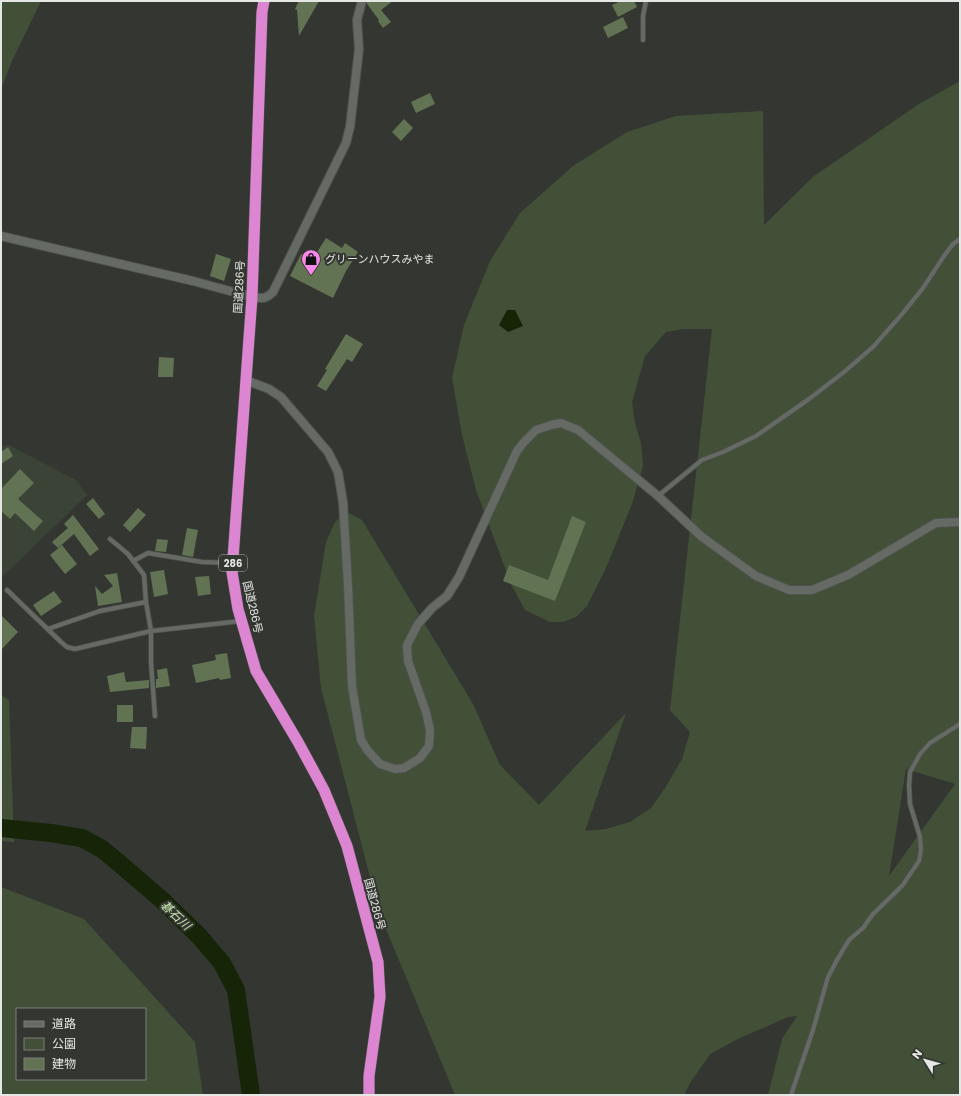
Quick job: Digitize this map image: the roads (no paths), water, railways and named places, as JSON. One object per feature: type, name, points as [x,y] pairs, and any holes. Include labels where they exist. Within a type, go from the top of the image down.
[{"type":"highway","name":"国道286号","points":[[264,1],[262,12],[258,96],[252,297],[232,572],[238,609],[256,671],[298,742],[324,790],[349,854],[378,962],[380,997],[369,1076],[369,1095]]},
{"type":"street","points":[[1,236],[193,281],[252,297],[261,299],[267,298],[273,292],[346,144],[350,127],[358,49],[356,20],[362,1]]},
{"type":"street","points":[[246,380],[269,389],[281,397],[328,452],[338,472],[343,502],[352,686],[361,740],[380,764],[395,769],[404,768],[420,758],[429,746],[430,730],[426,712],[408,662],[407,645],[418,624],[432,608],[447,596],[459,577],[517,452],[524,442],[536,430],[551,424],[561,423],[578,430],[658,496],[708,541],[756,576],[789,590],[812,590],[848,575],[936,523],[960,522]]},
{"type":"lane","points":[[643,40],[643,16],[646,1]]},
{"type":"lane","points":[[658,496],[702,460],[723,452],[756,436],[809,399],[844,372],[873,346],[903,313],[923,288],[953,244],[960,239]]},
{"type":"lane","points":[[110,539],[128,554],[144,575],[146,602],[151,631],[151,663],[155,716]]},
{"type":"lane","points":[[133,561],[148,553],[202,562],[232,563]]},
{"type":"lane","points":[[7,590],[61,642],[67,647],[76,649],[151,631],[242,621]]},
{"type":"lane","points":[[48,629],[100,611],[146,602]]},
{"type":"lane","points":[[791,1095],[797,1082],[828,978],[837,960],[849,940],[863,928],[873,914],[902,886],[918,861],[921,850],[920,837],[910,804],[910,772],[920,754],[930,743],[960,724]]},
{"type":"waterway","name":"碁石川","points":[[1,828],[82,838],[102,849],[119,863],[162,900],[199,936],[222,963],[236,990],[251,1095]]},
{"type":"place","name":"グリーンハウスみやま","points":[[311,276]]}]
